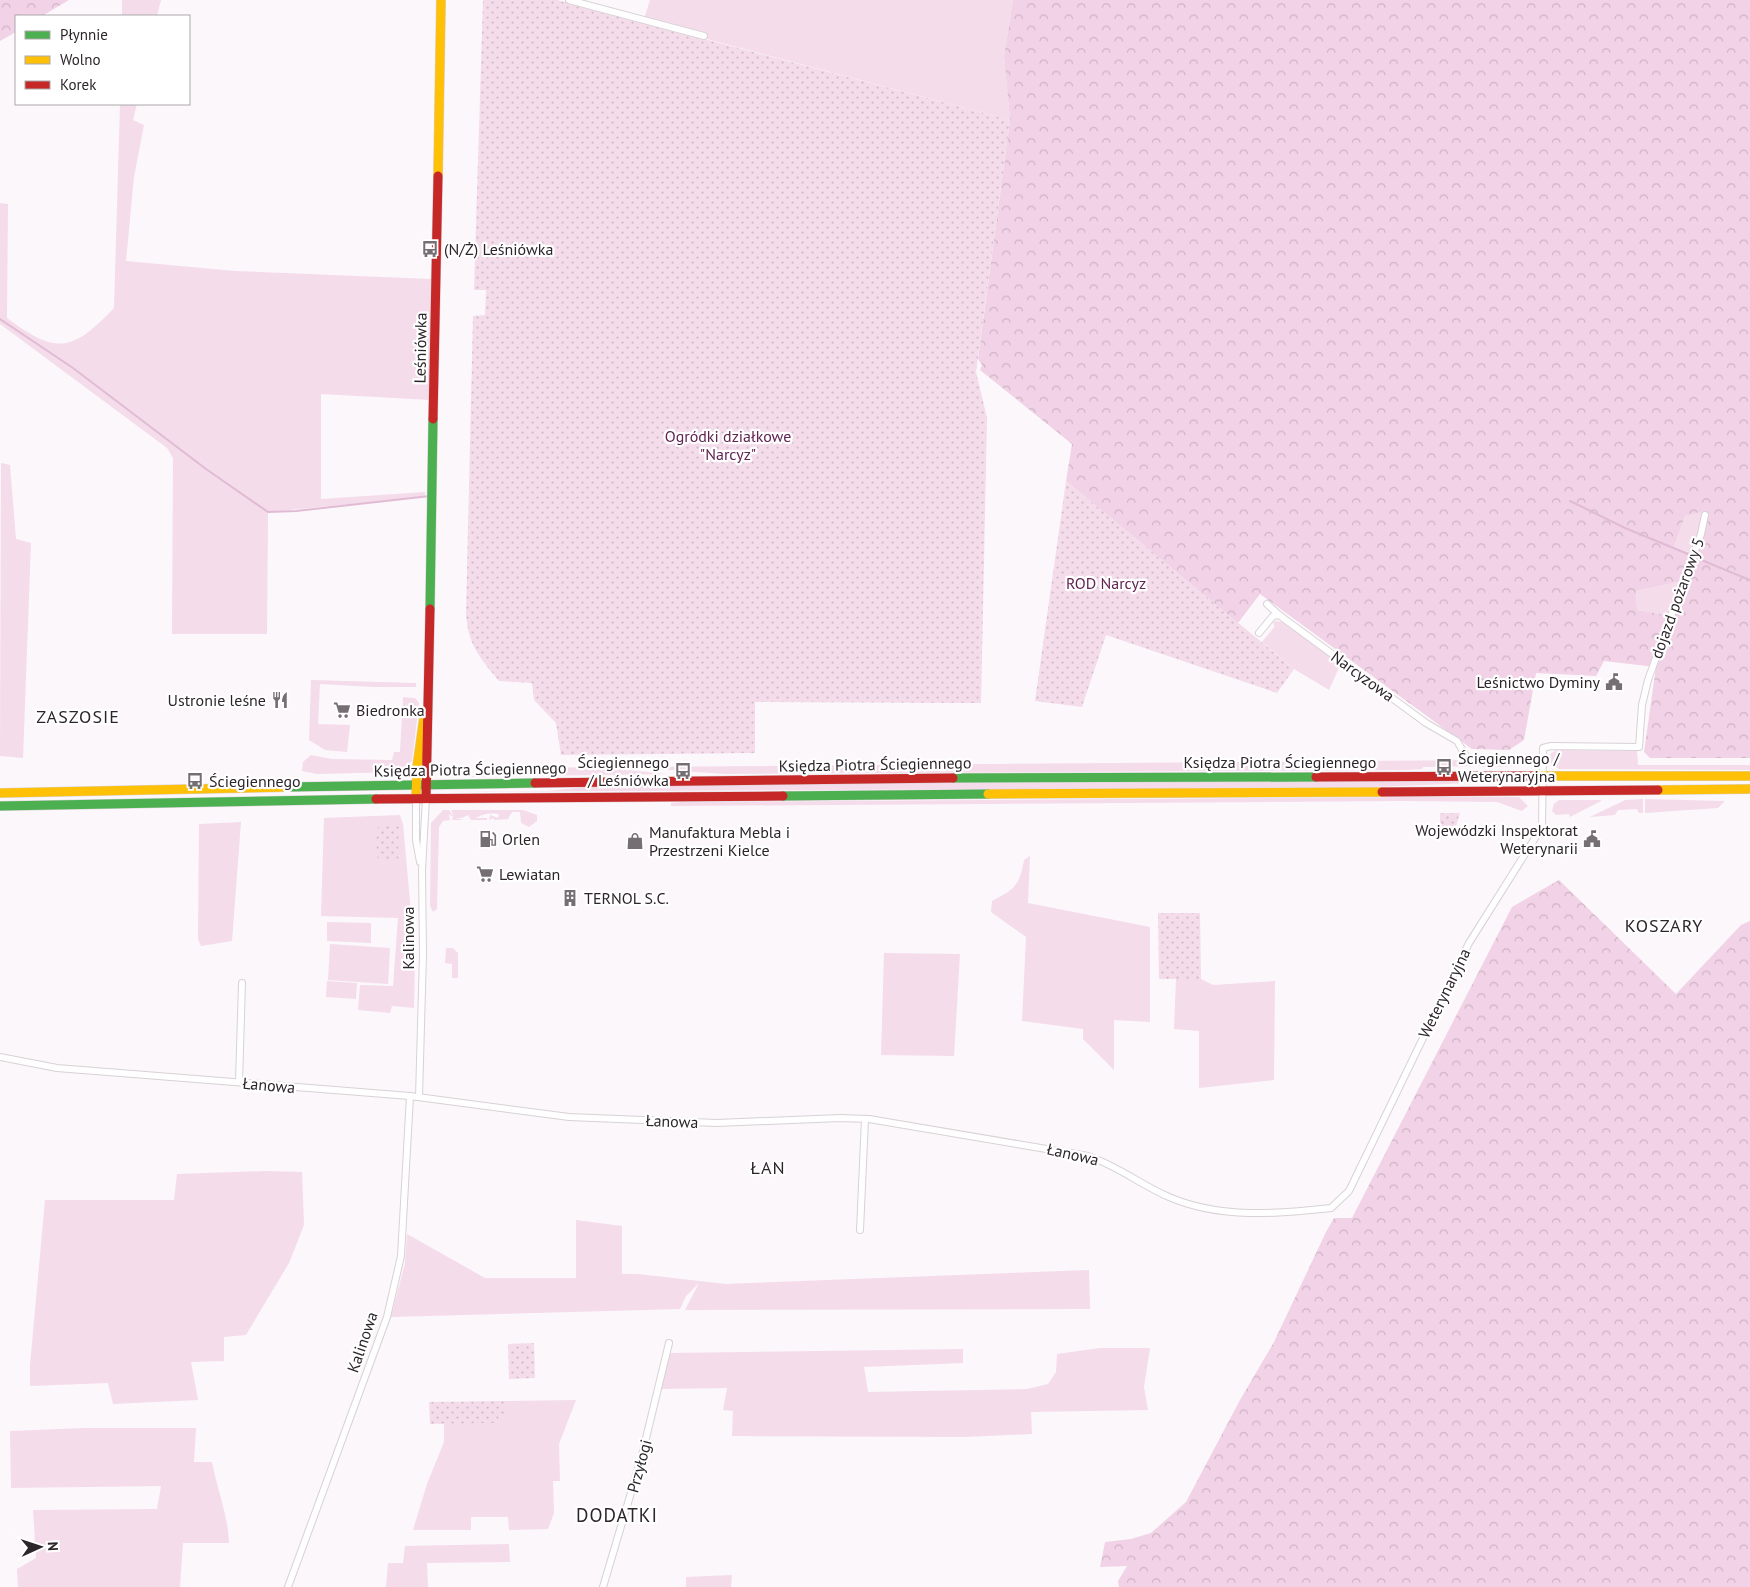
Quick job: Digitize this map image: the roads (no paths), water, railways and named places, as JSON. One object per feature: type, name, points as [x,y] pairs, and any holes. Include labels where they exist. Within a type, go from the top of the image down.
[{"type":"main road","name":"Leśniówka","points":[[426,798],[421,785],[428,696],[441,0]]},
{"type":"main road","name":"Księdza Piotra Ściegiennego","points":[[1,796],[421,785],[1043,777],[1750,776]]},
{"type":"main road","name":"Kalinowa","points":[[416,798],[421,785]]},
{"type":"main road","name":"Księdza Piotra Ściegiennego","points":[[0,806],[416,798],[1750,790]]},
{"type":"street","points":[[569,0],[704,36]]},
{"type":"street","name":"dojazd pożarowy 5","points":[[1544,776],[1543,748],[1639,747],[1642,705],[1648,680],[1701,534],[1705,515]]},
{"type":"street","name":"Narcyzowa","points":[[1267,604],[1279,615],[1426,723],[1457,741],[1467,758]]},
{"type":"street","points":[[1258,633],[1274,616],[1279,615]]},
{"type":"street","name":"Weterynaryjna","points":[[1331,1208],[1349,1191],[1468,943],[1542,827],[1544,776]]},
{"type":"street","name":"Kalinowa","points":[[416,798],[416,840],[422,870]]},
{"type":"street","name":"Kalinowa","points":[[419,1097],[423,954],[422,870],[426,798]]},
{"type":"street","points":[[239,1082],[242,983]]},
{"type":"street","name":"Łanowa","points":[[0,1058],[57,1068],[410,1096],[569,1117],[717,1123],[865,1119],[1088,1156],[1110,1163],[1168,1197],[1208,1210],[1231,1212],[1331,1208]]},
{"type":"street","name":"Kalinowa","points":[[288,1587],[375,1352],[398,1276],[402,1249],[410,1096]]},
{"type":"street","points":[[860,1230],[865,1119]]},
{"type":"street","name":"Przyłogi","points":[[603,1587],[641,1459],[669,1343]]},
{"type":"waterway","points":[[0,319],[73,368],[206,469],[268,512],[296,511],[430,496]]},
{"type":"waterway","points":[[1570,501],[1625,528],[1688,554]]},
{"type":"waterway","points":[[1699,559],[1750,580]]},
{"type":"place","name":"(N/Ż) Leśniówka","points":[[430,249]]},
{"type":"place","name":"Leśnictwo Dyminy","points":[[1614,682]]},
{"type":"place","name":"Ustronie leśne","points":[[280,700]]},
{"type":"place","name":"Biedronka","points":[[342,710]]},
{"type":"place","name":"Ściegiennego / Weterynaryjna","points":[[1444,767]]},
{"type":"place","name":"Ściegiennego / Leśniówka","points":[[683,771]]},
{"type":"place","name":"Ściegiennego","points":[[195,781]]},
{"type":"place","name":"Orlen","points":[[488,839]]},
{"type":"place","name":"Wojewódzki Inspektorat Weterynarii","points":[[1592,839]]},
{"type":"place","name":"Manufaktura Mebla i Przestrzeni Kielce","points":[[635,841]]},
{"type":"place","name":"Lewiatan","points":[[485,874]]},
{"type":"place","name":"TERNOL S.C.","points":[[570,898]]},
{"type":"district","name":"ZASZOSIE","points":[[78,717]]},
{"type":"district","name":"KOSZARY","points":[[1664,926]]},
{"type":"district","name":"ŁAN","points":[[768,1168]]},
{"type":"district","name":"DODATKI","points":[[617,1515]]},
{"type":"park label","name":"Ogródki działkowe \"Narcyz\"","points":[[728,445]]},
{"type":"park label","name":"ROD Narcyz","points":[[1106,583]]}]
